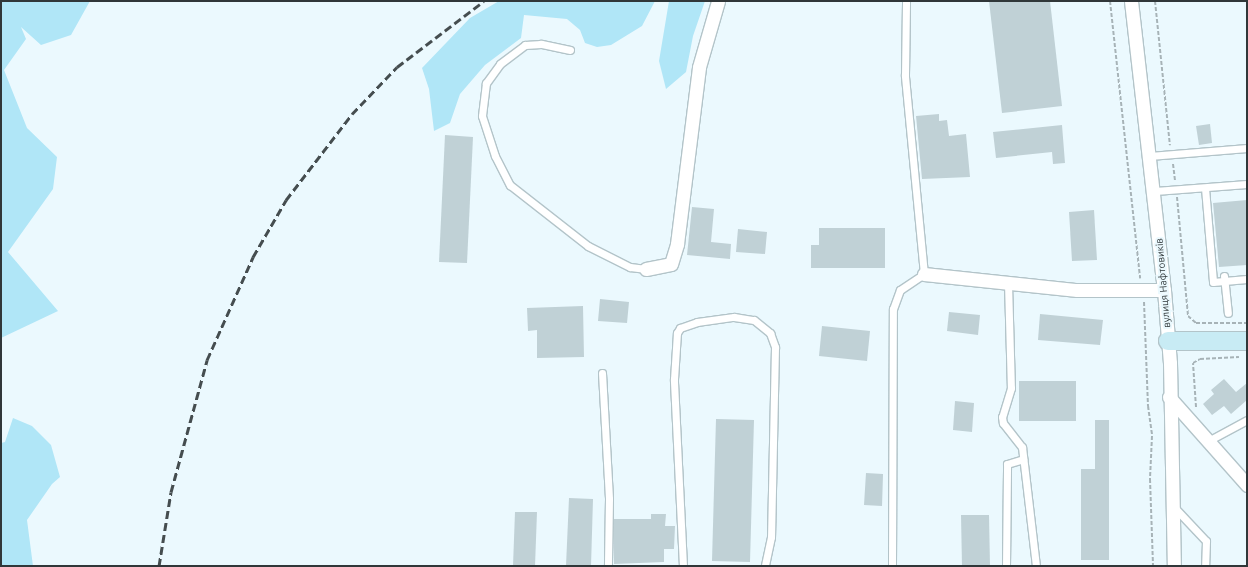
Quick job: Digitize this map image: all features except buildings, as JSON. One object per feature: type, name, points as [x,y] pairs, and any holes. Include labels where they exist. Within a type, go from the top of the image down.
[{"type":"main road","points":[[1168,342],[1244,339]]},
{"type":"street","points":[[646,269],[671,264],[678,244],[699,68],[718,1]]},
{"type":"street","name":"вулиця Нафтовиків","points":[[1131,1],[1155,191],[1168,342],[1171,503],[1174,566]]},
{"type":"street","points":[[924,274],[1077,290],[1164,290]]},
{"type":"street","points":[[1170,396],[1247,486]]},
{"type":"lane","points":[[892,566],[893,309],[900,290],[924,274],[905,74],[906,1]]},
{"type":"lane","points":[[570,50],[541,44],[525,45],[500,64],[486,83],[482,116],[493,149],[510,185],[548,216],[588,246],[630,267],[646,269]]},
{"type":"lane","points":[[1150,156],[1247,148]]},
{"type":"lane","points":[[1155,191],[1247,184]]},
{"type":"lane","points":[[1207,187],[1215,277],[1213,282],[1247,274]]},
{"type":"lane","points":[[1225,279],[1247,279]]},
{"type":"lane","points":[[1225,279],[1228,313]]},
{"type":"lane","points":[[1008,283],[1011,388],[1002,417],[1003,423],[1022,447],[1036,566]]},
{"type":"lane","points":[[682,566],[674,379],[677,333],[680,328],[697,322],[734,317],[754,320],[770,333],[775,347],[771,537],[765,566]]},
{"type":"lane","points":[[602,373],[609,499],[608,566]]},
{"type":"lane","points":[[1208,441],[1247,420]]},
{"type":"lane","points":[[1006,566],[1007,464],[1023,459]]},
{"type":"lane","points":[[1171,503],[1206,541],[1205,566]]},
{"type":"path","points":[[1110,1],[1146,321],[1148,406],[1152,436],[1150,479],[1152,566]]},
{"type":"path","points":[[1196,413],[1193,363],[1200,359],[1247,357]]},
{"type":"shaded area","points":[[1,1],[90,1],[71,35],[41,45],[21,27],[26,39],[4,70],[27,128],[57,157],[53,189],[8,252],[58,311],[1,338]]},
{"type":"shaded area","points":[[499,1],[655,1],[642,26],[611,45],[597,47],[585,43],[580,30],[567,19],[524,15],[521,38],[485,65],[460,94],[450,123],[434,131],[429,89],[422,68],[470,18]]},
{"type":"shaded area","points":[[669,1],[705,1],[693,36],[686,72],[666,89],[659,61]]},
{"type":"shaded area","points":[[13,418],[32,426],[51,445],[60,477],[52,484],[27,520],[33,566],[1,566],[1,443],[5,442]]},
{"type":"railway","points":[[159,566],[171,492],[207,360],[253,257],[286,200],[352,114],[397,67],[484,1]]}]
